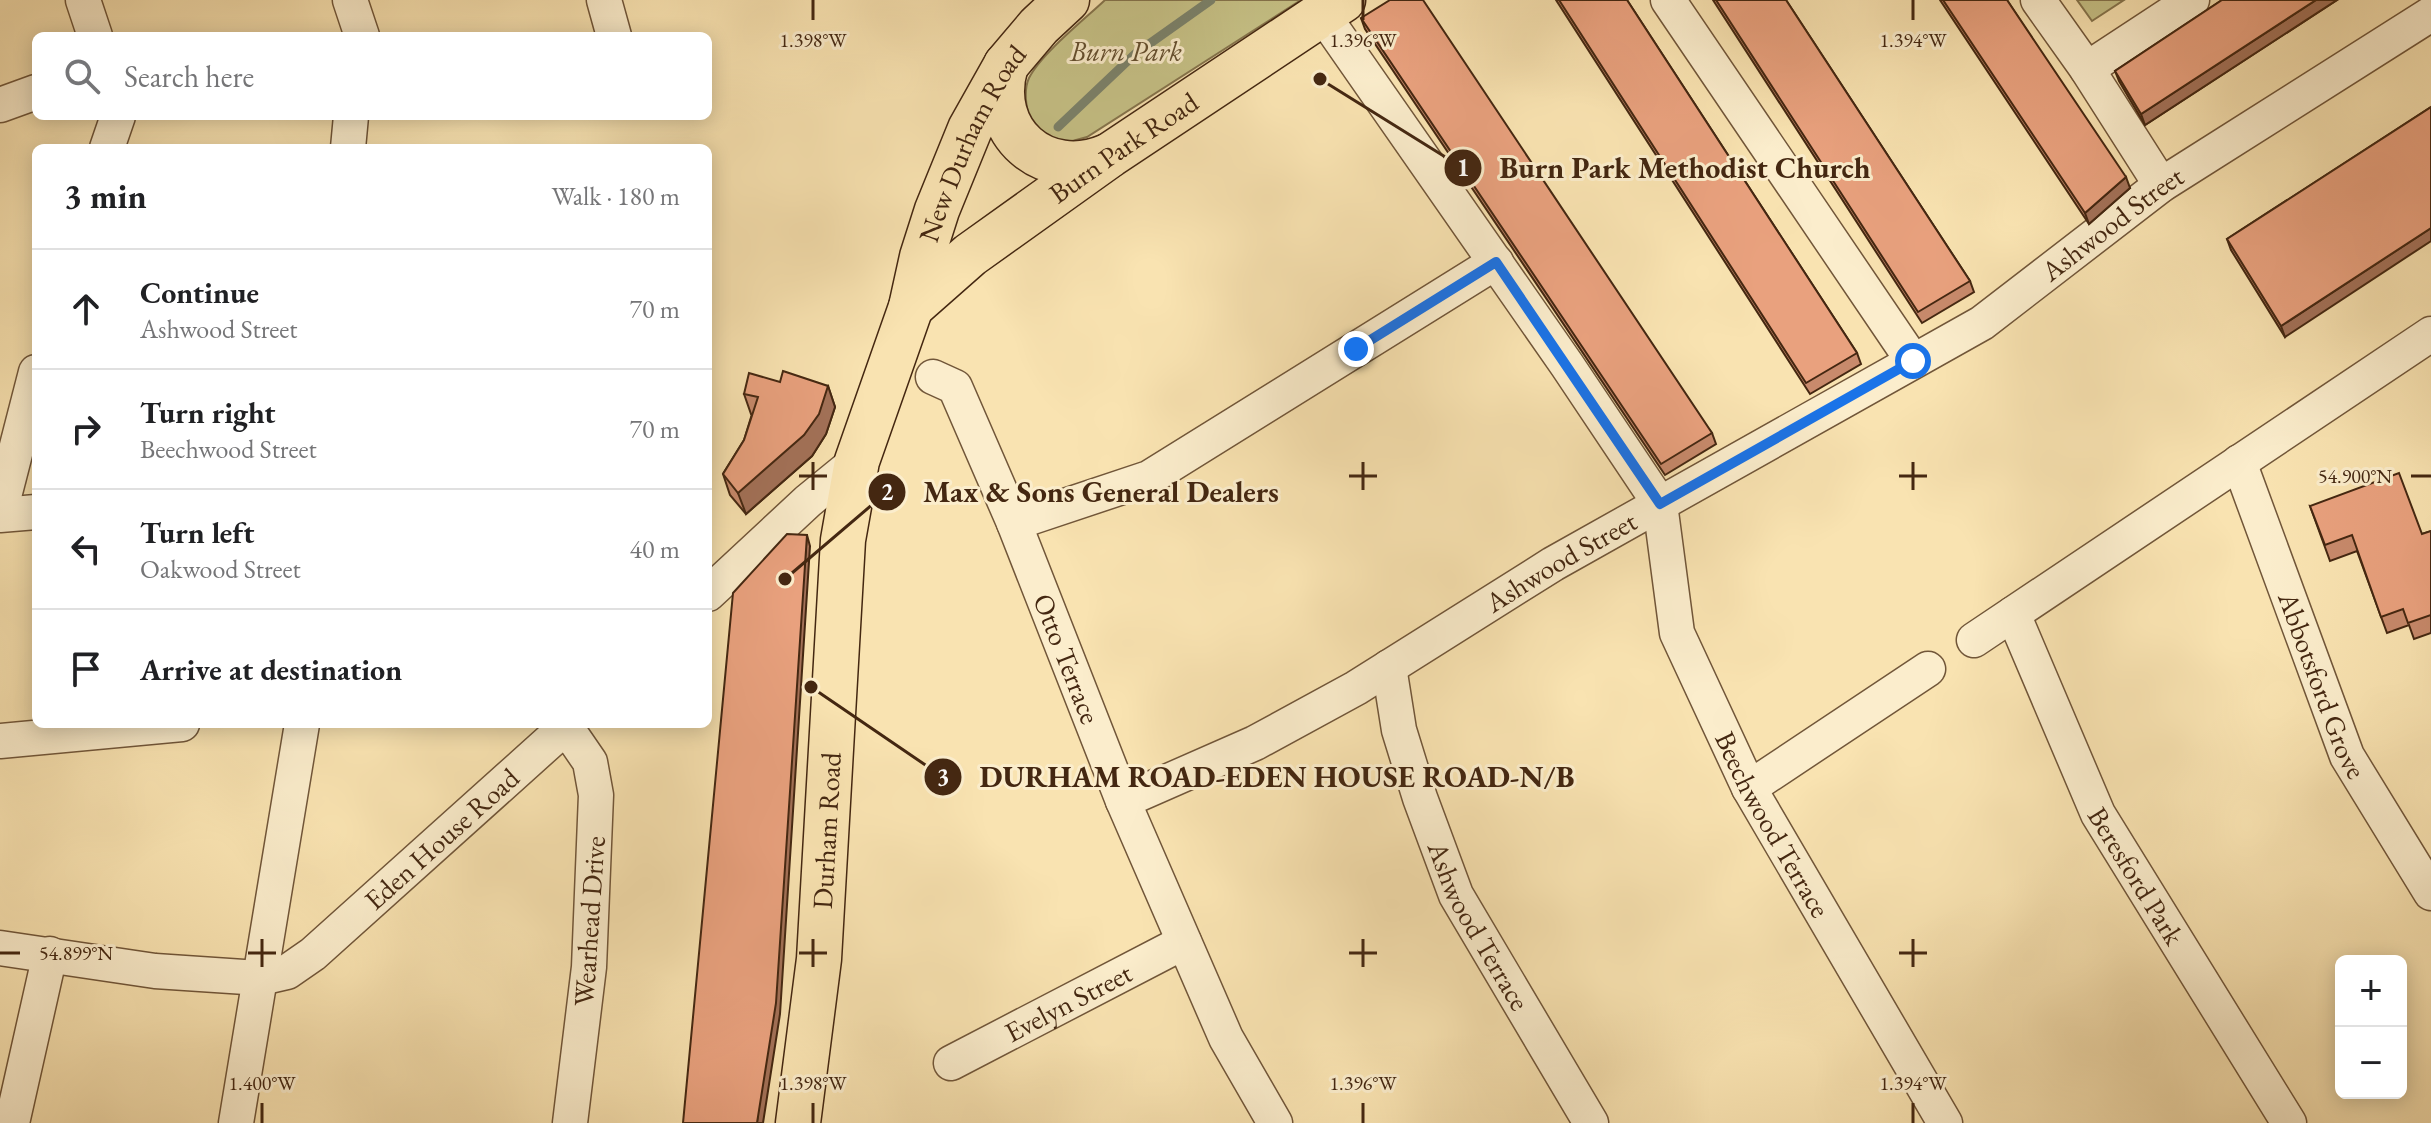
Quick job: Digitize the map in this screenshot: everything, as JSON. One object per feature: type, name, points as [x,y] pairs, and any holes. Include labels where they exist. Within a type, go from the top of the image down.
[{"type":"highway","name":"New Durham Road","points":[[911,307],[922,257],[970,129],[1006,65],[1039,26],[1067,0]]},
{"type":"highway","name":"Burn Park Road","points":[[911,307],[970,255],[1110,155],[1333,7]]},
{"type":"highway","points":[[1006,65],[1002,79],[1004,111],[1009,125],[1025,145],[1049,160],[1064,164],[1080,164],[1110,155]]},
{"type":"highway","name":"Durham Road","points":[[798,1123],[819,959],[843,540],[857,461],[911,307]]},
{"type":"street","points":[[350,0],[361,32]]},
{"type":"street","points":[[604,0],[613,32]]},
{"type":"street","points":[[1668,0],[1913,361]]},
{"type":"street","points":[[2038,0],[2087,69],[2161,185]]},
{"type":"street","points":[[2087,69],[2192,0]]},
{"type":"street","points":[[1333,7],[1496,262],[1660,504]]},
{"type":"street","name":"Ashwood Street","points":[[1123,801],[1255,743],[1389,667],[1553,564],[1982,323],[2161,185],[2431,14]]},
{"type":"street","points":[[0,105],[32,93]]},
{"type":"street","points":[[108,144],[117,120]]},
{"type":"street","points":[[348,144],[351,120]]},
{"type":"street","points":[[1014,523],[1149,478],[1496,262]]},
{"type":"street","points":[[1974,640],[2431,334]]},
{"type":"street","name":"Otto Terrace","points":[[933,377],[955,387],[1014,523],[1123,801],[1184,942],[1226,1038],[1275,1123]]},
{"type":"street","points":[[32,388],[0,514],[32,512]]},
{"type":"street","points":[[712,590],[808,501],[857,461]]},
{"type":"street","name":"Abbotsford Grove","points":[[2239,462],[2347,756],[2431,893]]},
{"type":"street","name":"Beechwood Terrace","points":[[1660,504],[1677,633],[1749,788],[1945,1123]]},
{"type":"street","name":"Beresford Park","points":[[2013,614],[2098,814],[2289,1123]]},
{"type":"street","name":"Ashwood Terrace","points":[[1389,667],[1399,730],[1456,895],[1591,1123]]},
{"type":"street","points":[[1749,788],[1928,669]]},
{"type":"street","points":[[0,741],[139,728]]},
{"type":"street","points":[[236,1123],[301,728]]},
{"type":"street","name":"Eden House Road","points":[[261,978],[287,972],[313,954],[565,728]]},
{"type":"street","name":"Wearhead Drive","points":[[568,728],[590,762],[596,795],[589,967],[570,1123]]},
{"type":"street","name":"Evelyn Street","points":[[951,1063],[1184,942]]},
{"type":"street","points":[[0,948],[155,971],[261,978]]},
{"type":"street","points":[[12,1123],[50,954]]},
{"type":"green space","name":"Burn Park","points":[[1105,0],[1301,0],[1087,137],[1065,143],[1032,129],[1026,104],[1027,84],[1043,58]]},
{"type":"green space","points":[[2077,0],[2124,0],[2092,21]]},
{"type":"building","points":[[1390,0],[1423,0],[1712,433],[1661,464],[1361,18]]},
{"type":"building","points":[[1559,0],[1627,0],[1857,353],[1806,383]]},
{"type":"building","points":[[1716,0],[1786,0],[1970,281],[1918,312]]},
{"type":"building","points":[[1943,0],[2007,0],[2126,177],[2085,213]]},
{"type":"building","points":[[2222,0],[2316,0],[2141,114],[2115,71]]},
{"type":"building","points":[[2431,107],[2431,228],[2281,326],[2227,239]]},
{"type":"building","points":[[783,371],[828,386],[819,414],[804,435],[738,493],[723,474],[744,440],[758,397],[744,394],[749,373],[780,382]]},
{"type":"building","points":[[2399,473],[2422,534],[2431,531],[2431,615],[2408,623],[2403,609],[2381,617],[2352,535],[2325,545],[2310,506]]},
{"type":"building","points":[[787,534],[807,535],[776,1003],[757,1123],[683,1123],[733,593]]},
{"type":"waterway","points":[[1058,127],[1135,54],[1211,0]]},
{"type":"place","name":"Burn Park Methodist Church","points":[[1320,79]]},
{"type":"place","name":"Max & Sons General Dealers","points":[[785,579]]},
{"type":"place","name":"DURHAM ROAD-EDEN HOUSE ROAD-N/B","points":[[811,687]]},
{"type":"route","points":[[1356,349],[1496,262],[1660,504],[1913,361]]}]
